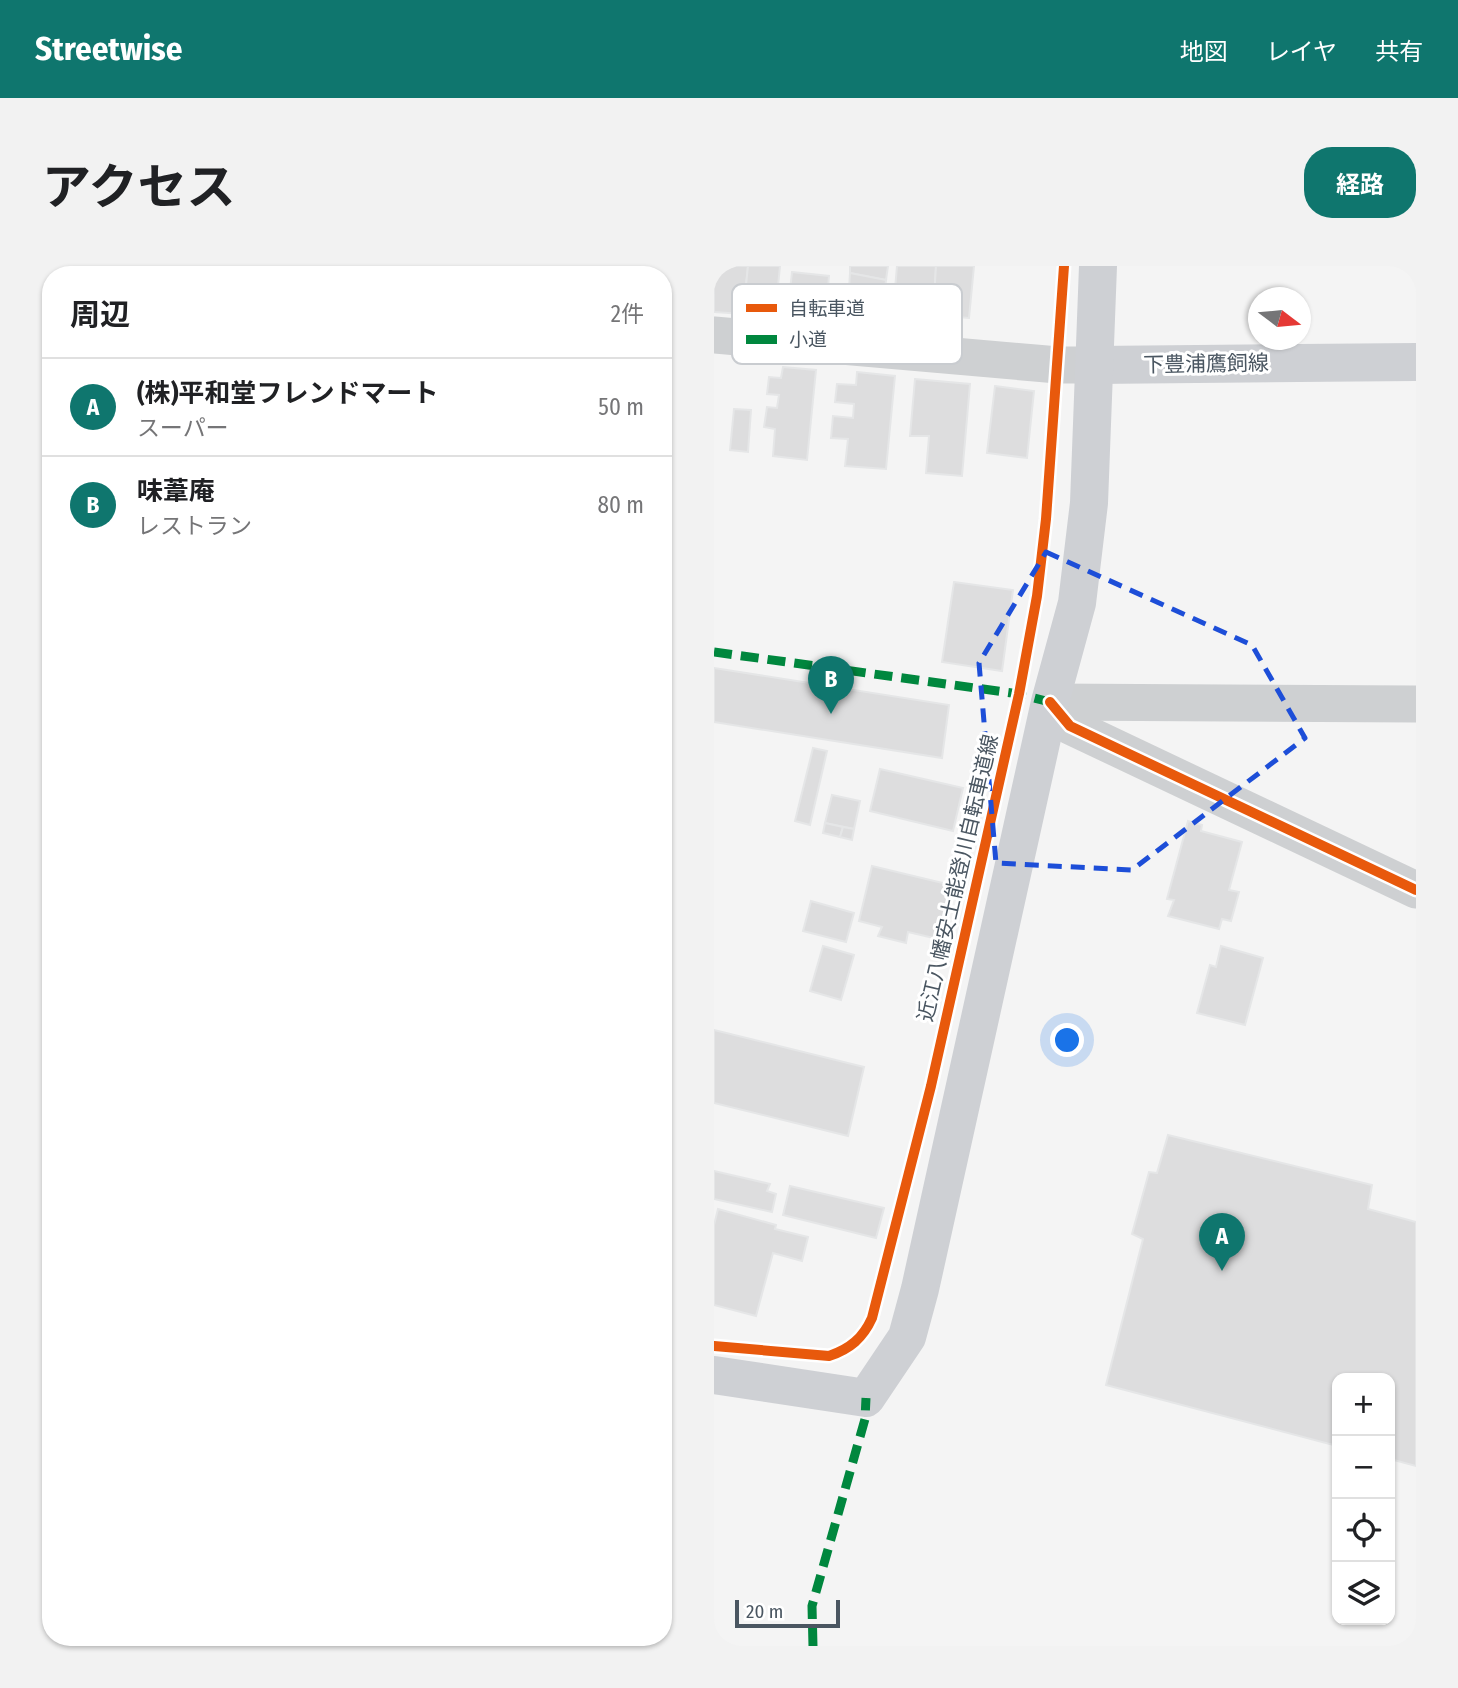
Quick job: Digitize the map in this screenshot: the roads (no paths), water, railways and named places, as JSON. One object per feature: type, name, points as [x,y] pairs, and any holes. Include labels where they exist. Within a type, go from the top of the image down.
[{"type":"main road","points":[[714,1375],[866,1398],[906,1337],[920,1289],[1050,702],[1077,603],[1089,503],[1098,266]]},
{"type":"main road","name":"下豊浦鷹飼線","points":[[1095,365],[1416,362]]},
{"type":"street","points":[[714,335],[732,337]]},
{"type":"street","points":[[962,357],[1058,365],[1095,365]]},
{"type":"street","points":[[1050,702],[1416,704]]},
{"type":"street","points":[[1050,702],[1070,726],[1416,890]]},
{"type":"place","name":"味葦庵","points":[[831,714]]},
{"type":"place","name":"(株)平和堂フレンドマート","points":[[1222,1271]]}]
